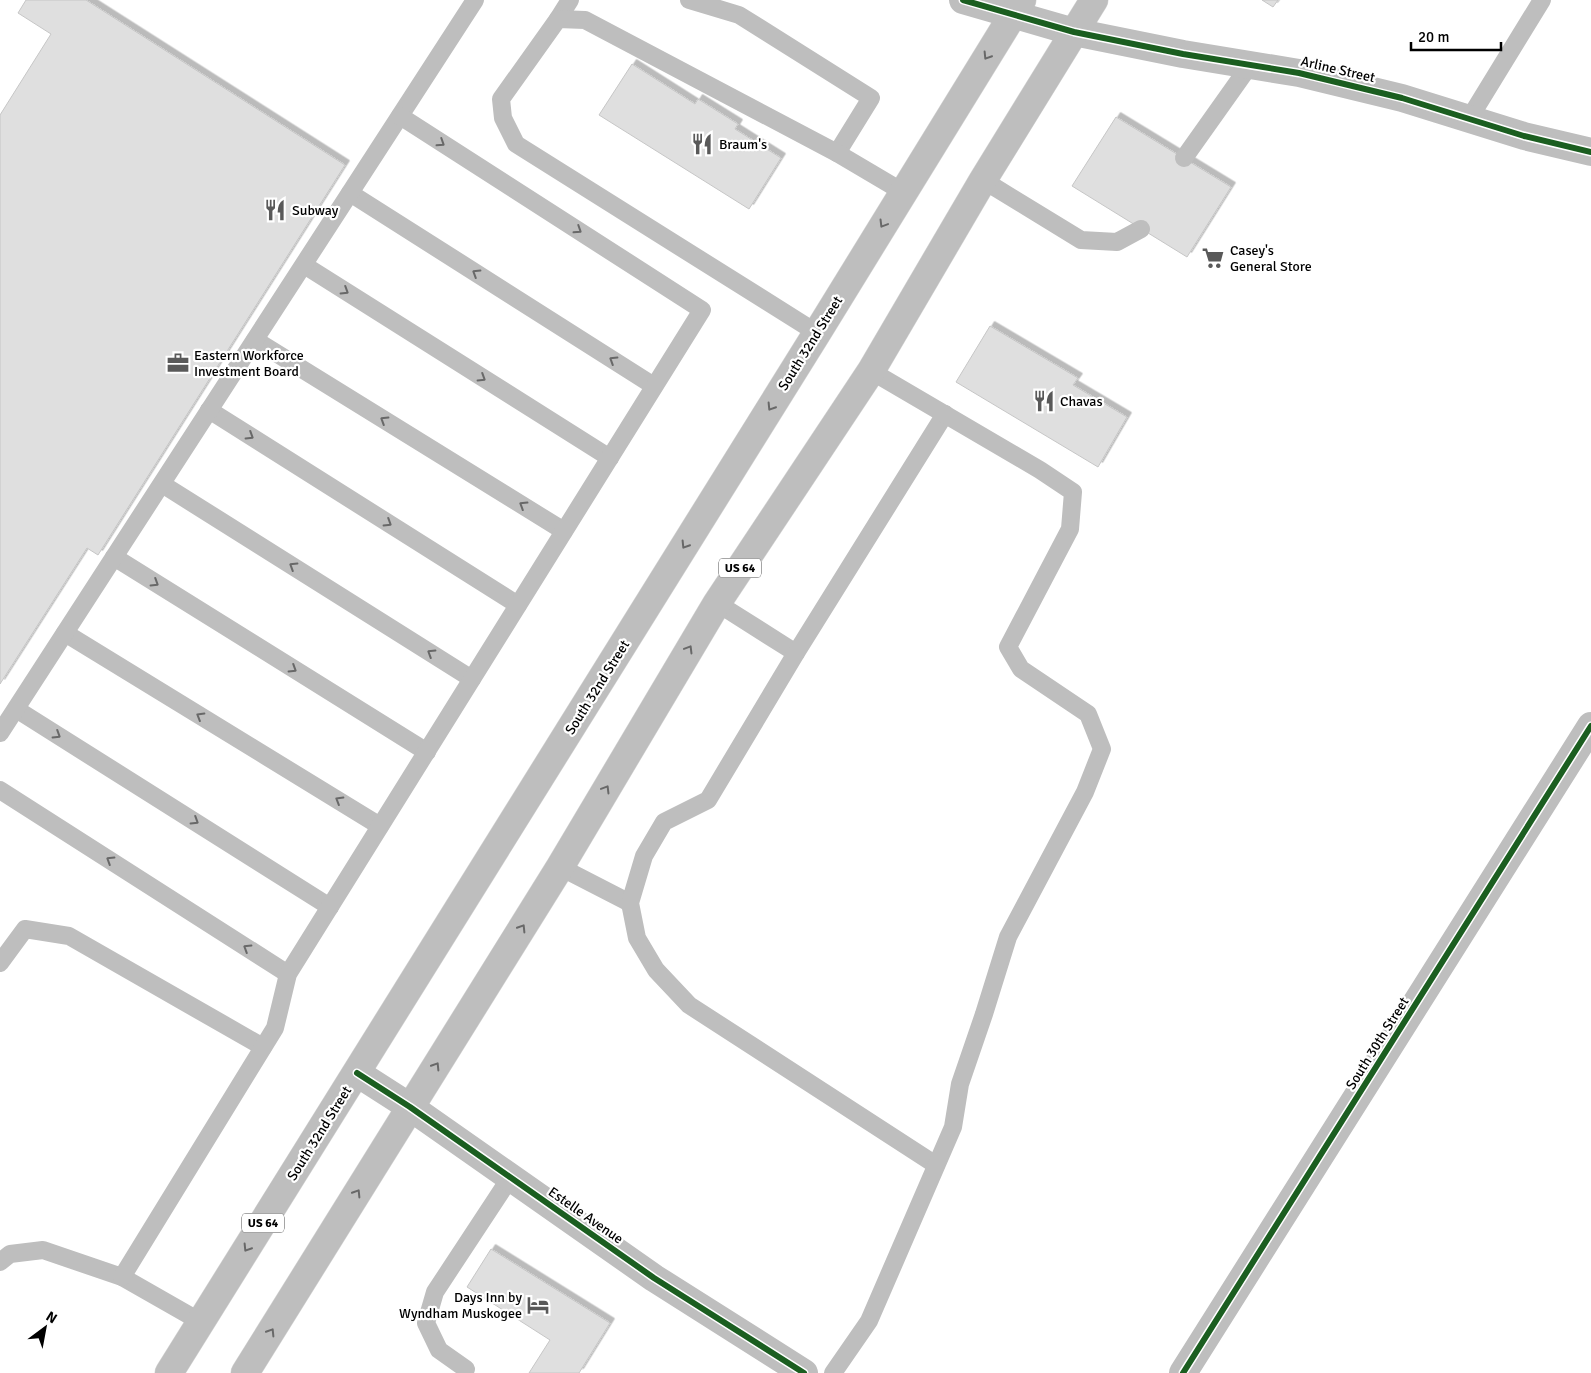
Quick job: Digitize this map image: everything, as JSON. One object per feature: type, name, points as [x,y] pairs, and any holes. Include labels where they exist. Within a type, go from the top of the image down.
[{"type":"main road","points":[[963,0],[1018,8]]},
{"type":"main road","name":"US 64","points":[[245,1373],[560,867],[716,603],[871,371],[983,180],[1094,0]]},
{"type":"main road","name":"Arline Street","points":[[1018,8],[1074,32],[1183,54],[1300,73],[1402,98],[1524,136],[1591,152]]},
{"type":"main road","name":"South 32nd Street","points":[[169,1373],[1018,8]]},
{"type":"main road","name":"South 30th Street","points":[[1183,1373],[1591,726]]},
{"type":"main road","name":"Estelle Avenue","points":[[357,1073],[410,1107],[654,1278],[804,1373]]},
{"type":"lane","points":[[0,733],[475,0]]},
{"type":"lane","points":[[570,0],[501,100],[503,118],[516,144],[817,333]]},
{"type":"lane","points":[[689,0],[739,15],[871,98],[837,153]]},
{"type":"lane","points":[[1469,119],[1542,0]]},
{"type":"lane","points":[[558,19],[586,20],[837,153],[903,192]]},
{"type":"lane","points":[[1184,158],[1250,65]]},
{"type":"lane","points":[[122,1277],[275,1028],[288,974],[702,310],[400,116]]},
{"type":"lane","points":[[983,180],[1081,240],[1117,242],[1141,229]]},
{"type":"lane","points":[[350,193],[654,386]]},
{"type":"lane","points":[[304,265],[610,458]]},
{"type":"lane","points":[[255,340],[564,531]]},
{"type":"lane","points":[[833,1373],[869,1321],[953,1127],[960,1084],[1008,938],[1086,792],[1102,749],[1088,714],[1021,669],[1008,647],[1070,529],[1073,492],[1040,470],[871,371]]},
{"type":"lane","points":[[209,410],[518,605]]},
{"type":"lane","points":[[936,1166],[689,1005],[656,970],[637,938],[630,903],[644,856],[664,822],[708,800],[796,653],[945,414]]},
{"type":"lane","points":[[162,484],[472,679]]},
{"type":"lane","points":[[114,557],[426,752]]},
{"type":"lane","points":[[716,603],[796,653]]},
{"type":"lane","points":[[64,633],[380,826]]},
{"type":"lane","points":[[16,709],[330,907]]},
{"type":"lane","points":[[0,790],[288,974]]},
{"type":"lane","points":[[560,867],[630,903]]},
{"type":"lane","points":[[0,963],[25,929],[69,936],[263,1047]]},
{"type":"lane","points":[[466,1369],[439,1350],[426,1323],[434,1292],[510,1178]]},
{"type":"lane","points":[[0,1262],[10,1254],[43,1250],[122,1277],[201,1322]]},
{"type":"building","points":[[26,0],[86,0],[345,165],[98,555],[87,548],[0,684],[0,115],[51,34],[18,13]]},
{"type":"building","points":[[1262,0],[1278,0],[1273,7]]},
{"type":"building","name":"Braum's","points":[[632,64],[695,104],[698,99],[738,124],[735,129],[781,158],[749,209],[599,115]]},
{"type":"building","name":"Casey's General Store","points":[[1116,117],[1231,187],[1187,257],[1072,186]]},
{"type":"building","name":"Chavas","points":[[990,326],[1078,378],[1073,385],[1127,417],[1098,467],[956,382]]},
{"type":"building","name":"Days Inn by Wyndham Muskogee","points":[[491,1249],[610,1323],[579,1373],[529,1373],[550,1340],[467,1287]]},
{"type":"cycle path","points":[[963,0],[1074,32],[1183,54],[1299,73],[1402,98],[1524,136],[1591,152]]},
{"type":"cycle path","points":[[1183,1373],[1591,726]]},
{"type":"cycle path","points":[[357,1073],[410,1107],[654,1278],[804,1373]]},
{"type":"place","name":"Braum's","points":[[702,144]]},
{"type":"place","name":"Subway","points":[[275,210]]},
{"type":"place","name":"Casey's General Store","points":[[1213,258]]},
{"type":"place","name":"Eastern Workforce Investment Board","points":[[178,363]]},
{"type":"place","name":"Chavas","points":[[1044,401]]},
{"type":"place","name":"Days Inn by Wyndham Muskogee","points":[[538,1305]]}]
